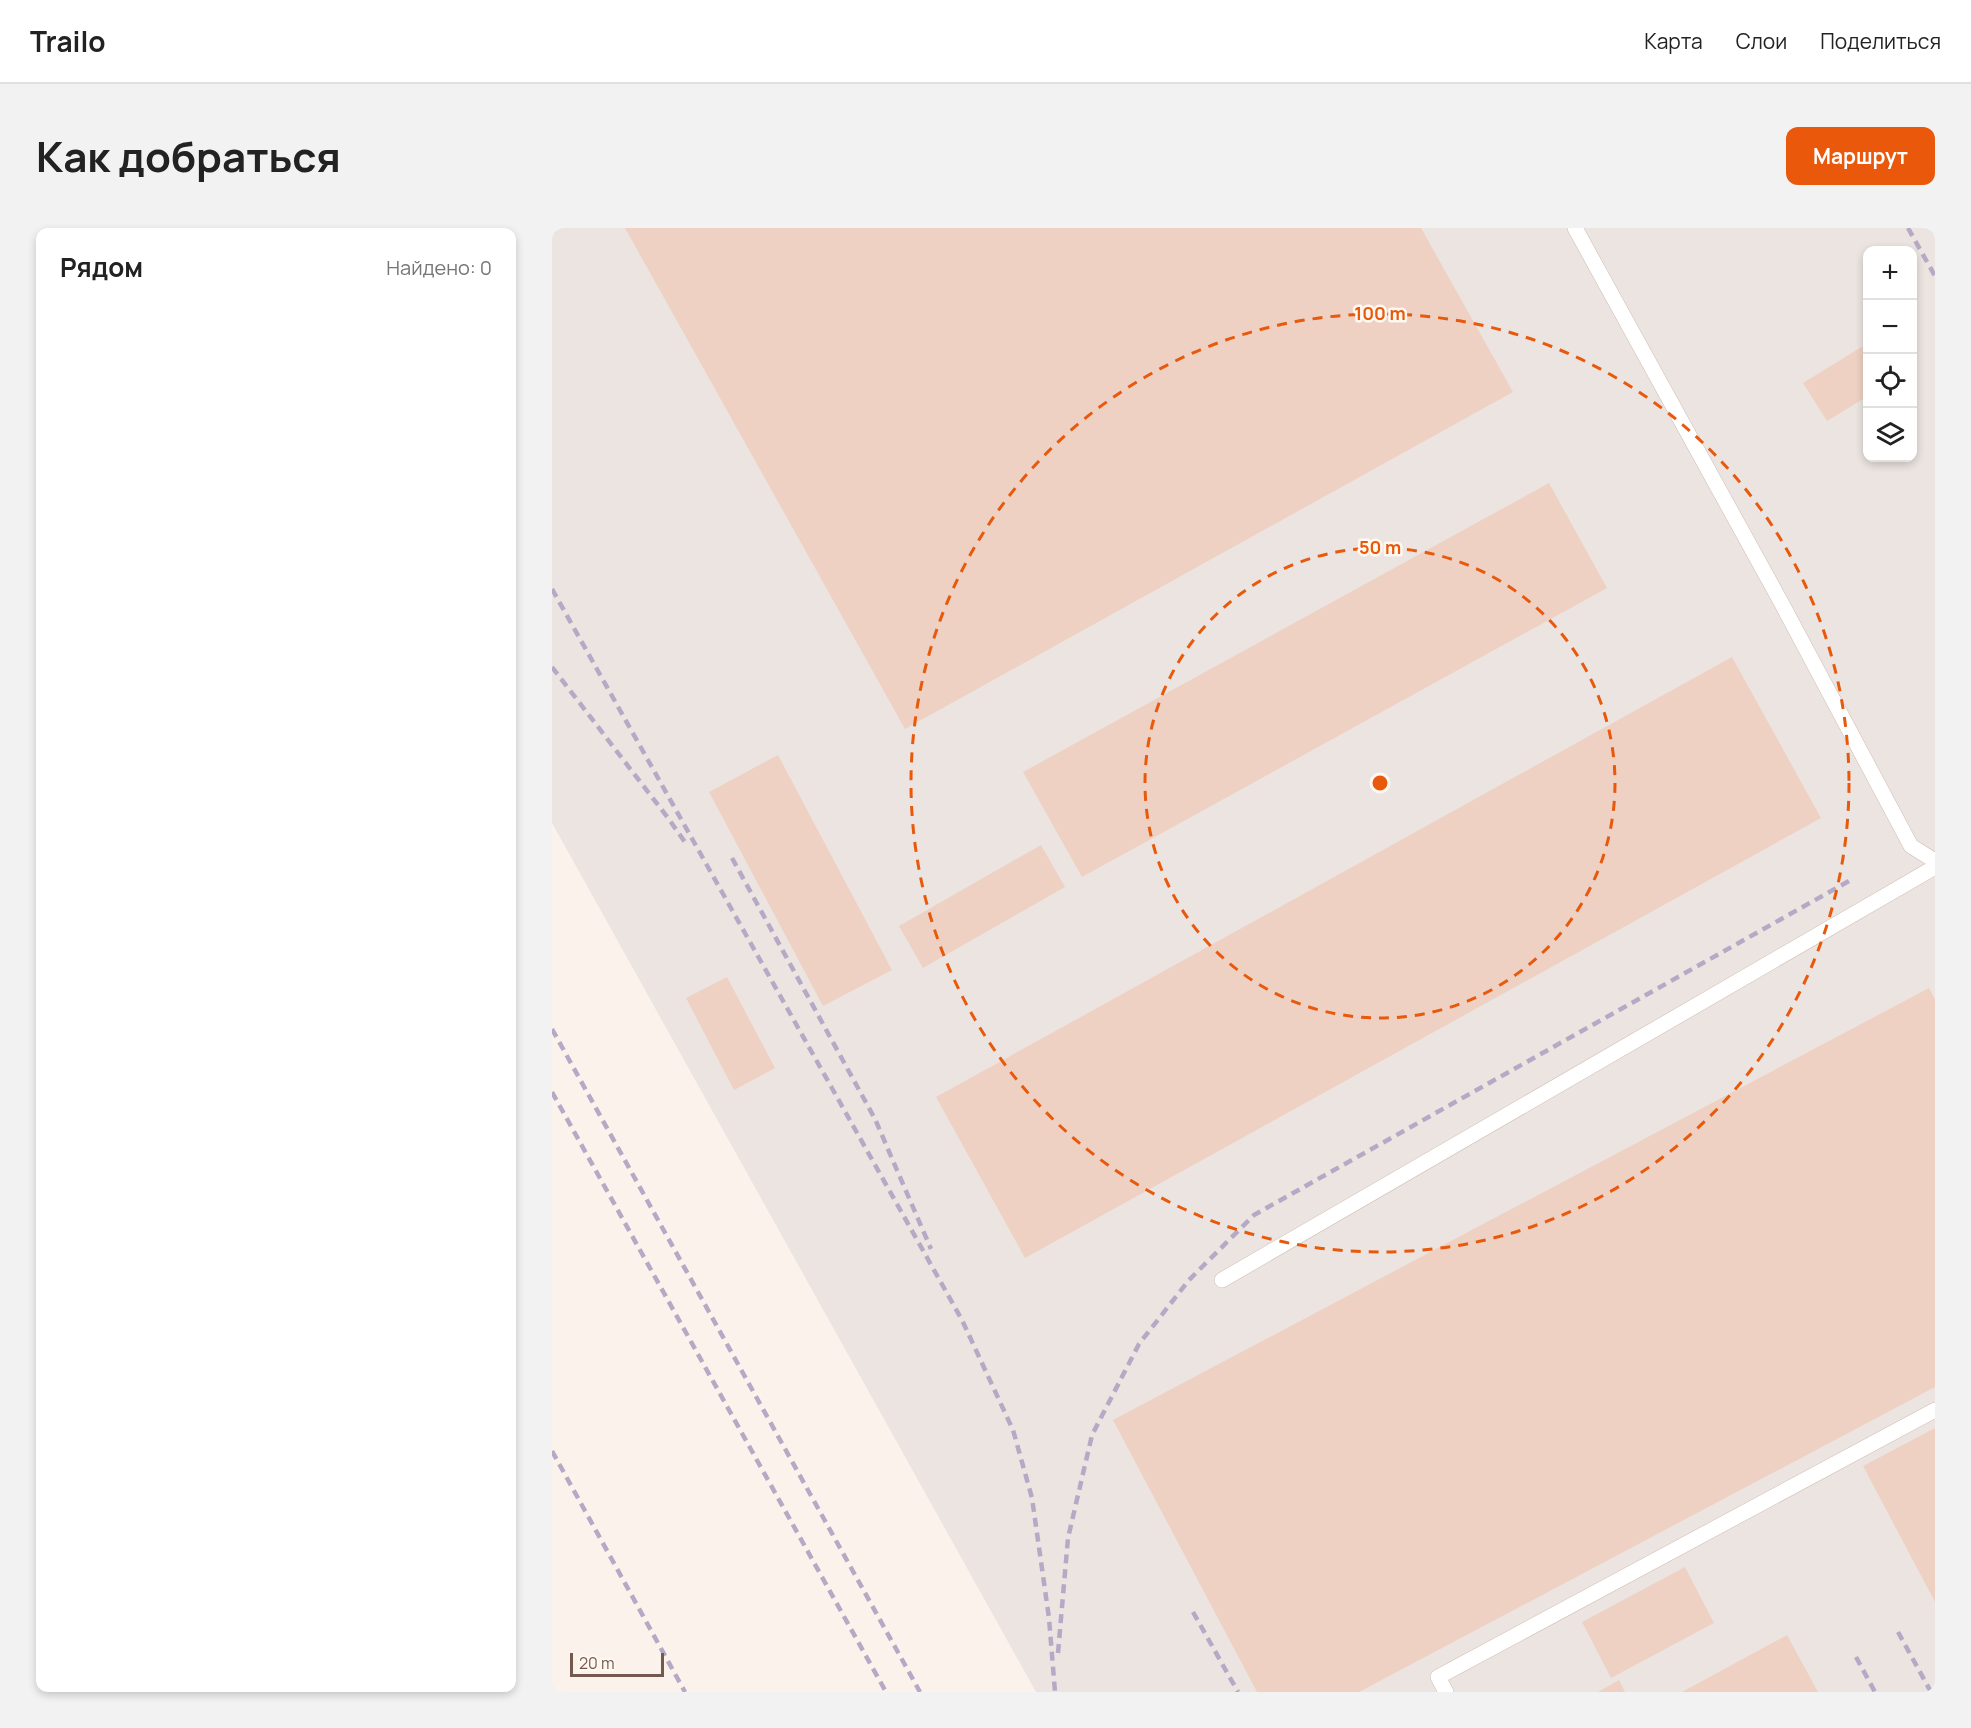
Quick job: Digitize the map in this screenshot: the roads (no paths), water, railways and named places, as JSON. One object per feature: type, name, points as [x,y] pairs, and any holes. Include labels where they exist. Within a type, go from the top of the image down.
[{"type":"lane","points":[[1575,228],[1782,603],[1911,846],[1935,861]]},
{"type":"lane","points":[[1222,1280],[1935,867]]},
{"type":"lane","points":[[1446,1692],[1438,1677],[1935,1410]]},
{"type":"railway","points":[[1908,228],[1935,276]]},
{"type":"railway","points":[[552,589],[962,1320],[1013,1430],[1032,1498],[1049,1618],[1055,1692]]},
{"type":"railway","points":[[552,667],[687,845]]},
{"type":"railway","points":[[732,858],[875,1119],[931,1249]]},
{"type":"railway","points":[[1058,1653],[1068,1538],[1092,1435],[1139,1344],[1189,1280],[1254,1215],[1849,881]]},
{"type":"railway","points":[[552,1029],[920,1692]]},
{"type":"railway","points":[[552,1092],[886,1692]]},
{"type":"railway","points":[[552,1451],[685,1692]]},
{"type":"railway","points":[[1193,1612],[1238,1692]]},
{"type":"railway","points":[[1898,1632],[1931,1692]]},
{"type":"railway","points":[[1856,1657],[1875,1692]]}]
